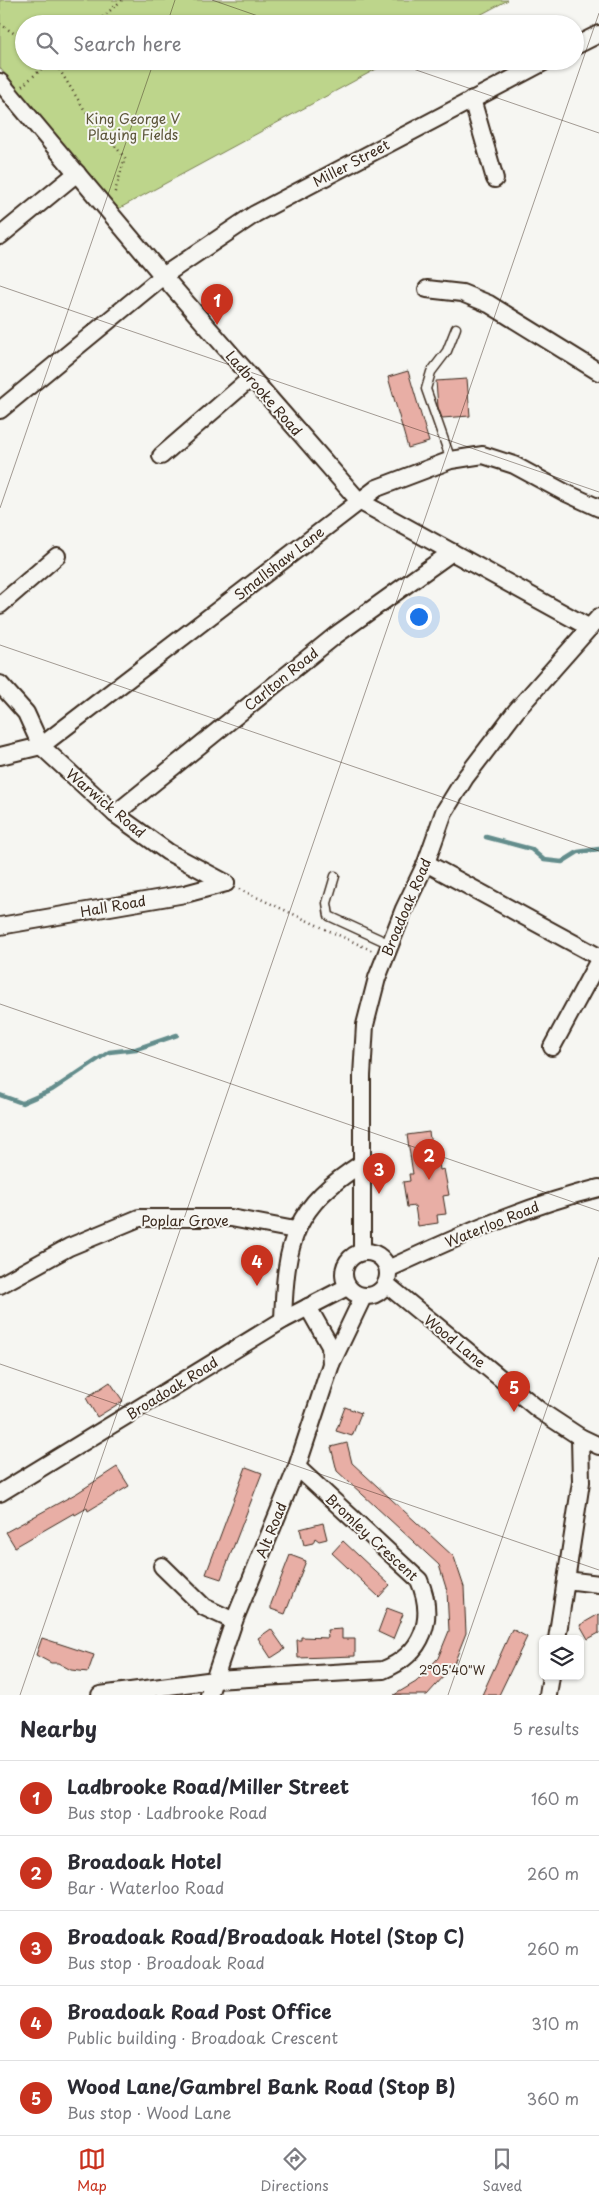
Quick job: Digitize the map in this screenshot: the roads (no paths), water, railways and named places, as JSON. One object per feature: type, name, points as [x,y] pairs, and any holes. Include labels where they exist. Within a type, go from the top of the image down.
[{"type":"street","points":[[584,42],[599,34]]},
{"type":"street","name":"Miller Street","points":[[0,410],[163,276],[254,214],[528,70]]},
{"type":"street","name":"Ladbrooke Road","points":[[0,82],[163,276],[359,501],[452,552],[596,624]]},
{"type":"street","points":[[472,99],[495,178]]},
{"type":"street","points":[[0,236],[77,173]]},
{"type":"street","points":[[427,289],[462,293],[490,304],[599,372]]},
{"type":"street","points":[[161,456],[251,378]]},
{"type":"street","name":"Smallshaw Lane","points":[[0,756],[41,746],[377,488],[451,460],[483,456],[500,459],[599,508]]},
{"type":"street","name":"Smallshaw Lane","points":[[581,500],[599,502]]},
{"type":"street","name":"Carlton Road","points":[[115,814],[336,635],[452,552]]},
{"type":"street","points":[[0,605],[58,556]]},
{"type":"street","name":"Broadoak Road","points":[[362,1252],[364,1162],[362,1076],[365,1026],[377,978],[426,863],[444,812],[465,778],[516,711],[596,624]]},
{"type":"street","points":[[0,684],[26,713],[41,746]]},
{"type":"street","name":"Warwick Road","points":[[41,746],[115,814],[168,852],[226,883]]},
{"type":"street","points":[[426,863],[599,958],[552,1047]]},
{"type":"street","name":"Hall Road","points":[[0,926],[185,894],[226,883]]},
{"type":"street","points":[[283,1320],[284,1282],[295,1230],[326,1189],[364,1162]]},
{"type":"street","name":"Waterloo Road","points":[[387,1277],[477,1228],[555,1199],[599,1188]]},
{"type":"street","name":"Poplar Grove","points":[[0,1285],[69,1246],[139,1218],[231,1218],[295,1230]]},
{"type":"street","points":[[362,1252],[375,1254],[385,1263],[387,1277],[376,1294],[362,1296],[347,1287],[344,1273],[345,1265],[355,1254],[362,1252]]},
{"type":"street","name":"Wood Lane","points":[[387,1277],[539,1410],[580,1437],[599,1446]]},
{"type":"street","name":"Broadoak Road","points":[[0,1493],[283,1320],[347,1287]]},
{"type":"street","name":"Alt Road","points":[[209,1695],[234,1621],[296,1467],[331,1364],[362,1296]]},
{"type":"street","name":"Alt Road","points":[[308,1307],[330,1346],[331,1364]]},
{"type":"street","points":[[558,1635],[581,1482],[580,1437]]},
{"type":"street","name":"Bromley Crescent","points":[[100,1695],[215,1680],[383,1670],[400,1662],[416,1647],[421,1637],[426,1610],[425,1594],[419,1580],[296,1467]]},
{"type":"street","points":[[162,1566],[204,1607],[234,1621]]},
{"type":"street","points":[[566,1580],[599,1584]]},
{"type":"street","points":[[548,1695],[550,1680]]},
{"type":"lane","points":[[451,460],[426,389],[431,372],[446,351],[456,328]]},
{"type":"lane","points":[[335,876],[327,903],[329,916],[388,951]]},
{"type":"waterway","points":[[486,837],[531,849],[544,860],[562,862],[578,852],[599,849]]},
{"type":"waterway","points":[[0,1095],[22,1103],[52,1090],[109,1052],[136,1049],[177,1035]]},
{"type":"place","name":"Ladbrooke Road/Miller Street","points":[[217,325]]},
{"type":"place","name":"Broadoak Hotel","points":[[429,1180]]},
{"type":"place","name":"Broadoak Road/Broadoak Hotel (Stop C)","points":[[379,1194]]},
{"type":"place","name":"Broadoak Road Post Office","points":[[257,1286]]},
{"type":"place","name":"Wood Lane/Gambrel Bank Road (Stop B)","points":[[514,1412]]},
{"type":"park label","name":"King George V Playing Fields","points":[[133,126]]}]
